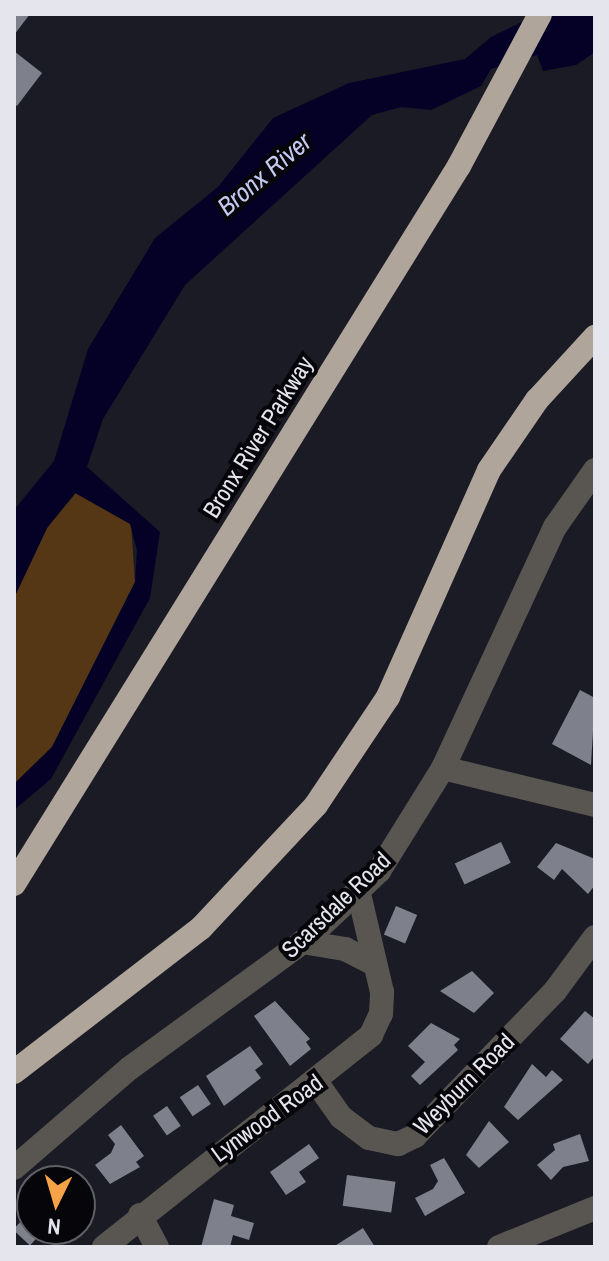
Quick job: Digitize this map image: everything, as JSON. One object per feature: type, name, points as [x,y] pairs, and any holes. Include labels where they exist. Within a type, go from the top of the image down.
[{"type":"highway","name":"Bronx River Parkway","points":[[14,884],[511,72],[540,14]]},
{"type":"highway","points":[[14,1072],[201,928],[316,805],[388,697],[451,543],[489,470],[537,400],[595,337]]},
{"type":"street","name":"Scarsdale Road","points":[[14,1168],[130,1068],[302,942],[358,890],[399,843],[443,768],[555,527],[595,470]]},
{"type":"street","points":[[443,768],[595,805]]},
{"type":"street","name":"Lynwood Road","points":[[104,1247],[140,1215],[355,1053],[377,1024],[382,992],[358,890]]},
{"type":"street","name":"Weyburn Road","points":[[317,1083],[341,1117],[369,1138],[398,1144],[415,1136],[555,991],[595,937]]},
{"type":"street","points":[[302,942],[345,949],[375,964]]},
{"type":"street","points":[[499,1247],[593,1213]]},
{"type":"street","points":[[140,1215],[157,1247]]},
{"type":"shaded area","points":[[76,493],[131,524],[135,582],[52,747],[14,784],[14,598],[47,528]]},
{"type":"water","name":"Bronx River","points":[[538,14],[595,14],[595,52],[576,65],[543,71],[537,55],[491,69],[481,86],[431,110],[401,107],[372,115],[185,285],[103,419],[87,467],[160,532],[150,598],[51,779],[14,810],[14,784],[52,747],[135,582],[137,550],[130,524],[75,493],[47,528],[14,598],[14,510],[54,461],[88,349],[155,238],[218,187],[273,118],[349,83],[465,59],[491,37]]},
{"type":"building","points":[[14,14],[30,14],[14,35]]},
{"type":"building","points":[[14,51],[42,73],[17,106],[14,103]]},
{"type":"building","points":[[580,690],[595,698],[591,765],[552,744]]},
{"type":"building","points":[[501,842],[511,863],[464,884],[455,864]]},
{"type":"building","points":[[556,843],[595,859],[595,885],[588,894],[562,869],[554,880],[537,867]]},
{"type":"building","points":[[396,906],[417,915],[405,944],[384,935]]},
{"type":"building","points":[[472,971],[494,993],[474,1013],[440,991]]},
{"type":"building","points":[[275,1001],[310,1039],[306,1042],[311,1049],[290,1066],[254,1016]]},
{"type":"building","points":[[585,1011],[595,1019],[595,1056],[588,1064],[560,1039]]},
{"type":"building","points":[[431,1023],[460,1039],[454,1045],[458,1050],[420,1085],[411,1076],[425,1062],[408,1046]]},
{"type":"building","points":[[250,1046],[263,1064],[255,1070],[261,1078],[224,1106],[206,1076]]},
{"type":"building","points":[[532,1064],[546,1077],[552,1070],[563,1080],[518,1120],[504,1107]]},
{"type":"building","points":[[198,1085],[211,1104],[193,1116],[180,1097]]},
{"type":"building","points":[[167,1106],[181,1126],[167,1135],[153,1116]]},
{"type":"building","points":[[489,1121],[509,1142],[479,1168],[466,1155]]},
{"type":"building","points":[[121,1125],[144,1156],[136,1162],[140,1167],[110,1184],[95,1165],[111,1153],[115,1144],[108,1135]]},
{"type":"building","points":[[580,1134],[589,1161],[563,1167],[551,1180],[537,1165],[555,1150],[553,1144]]},
{"type":"building","points":[[309,1144],[319,1158],[299,1172],[306,1182],[286,1195],[270,1172]]},
{"type":"building","points":[[444,1158],[465,1193],[425,1216],[415,1198],[433,1189],[438,1181],[430,1165]]},
{"type":"building","points":[[347,1175],[396,1182],[391,1213],[343,1206]]},
{"type":"building","points":[[214,1199],[234,1205],[231,1216],[254,1223],[249,1240],[233,1235],[230,1247],[201,1247]]},
{"type":"building","points":[[363,1228],[375,1247],[333,1247]]}]
